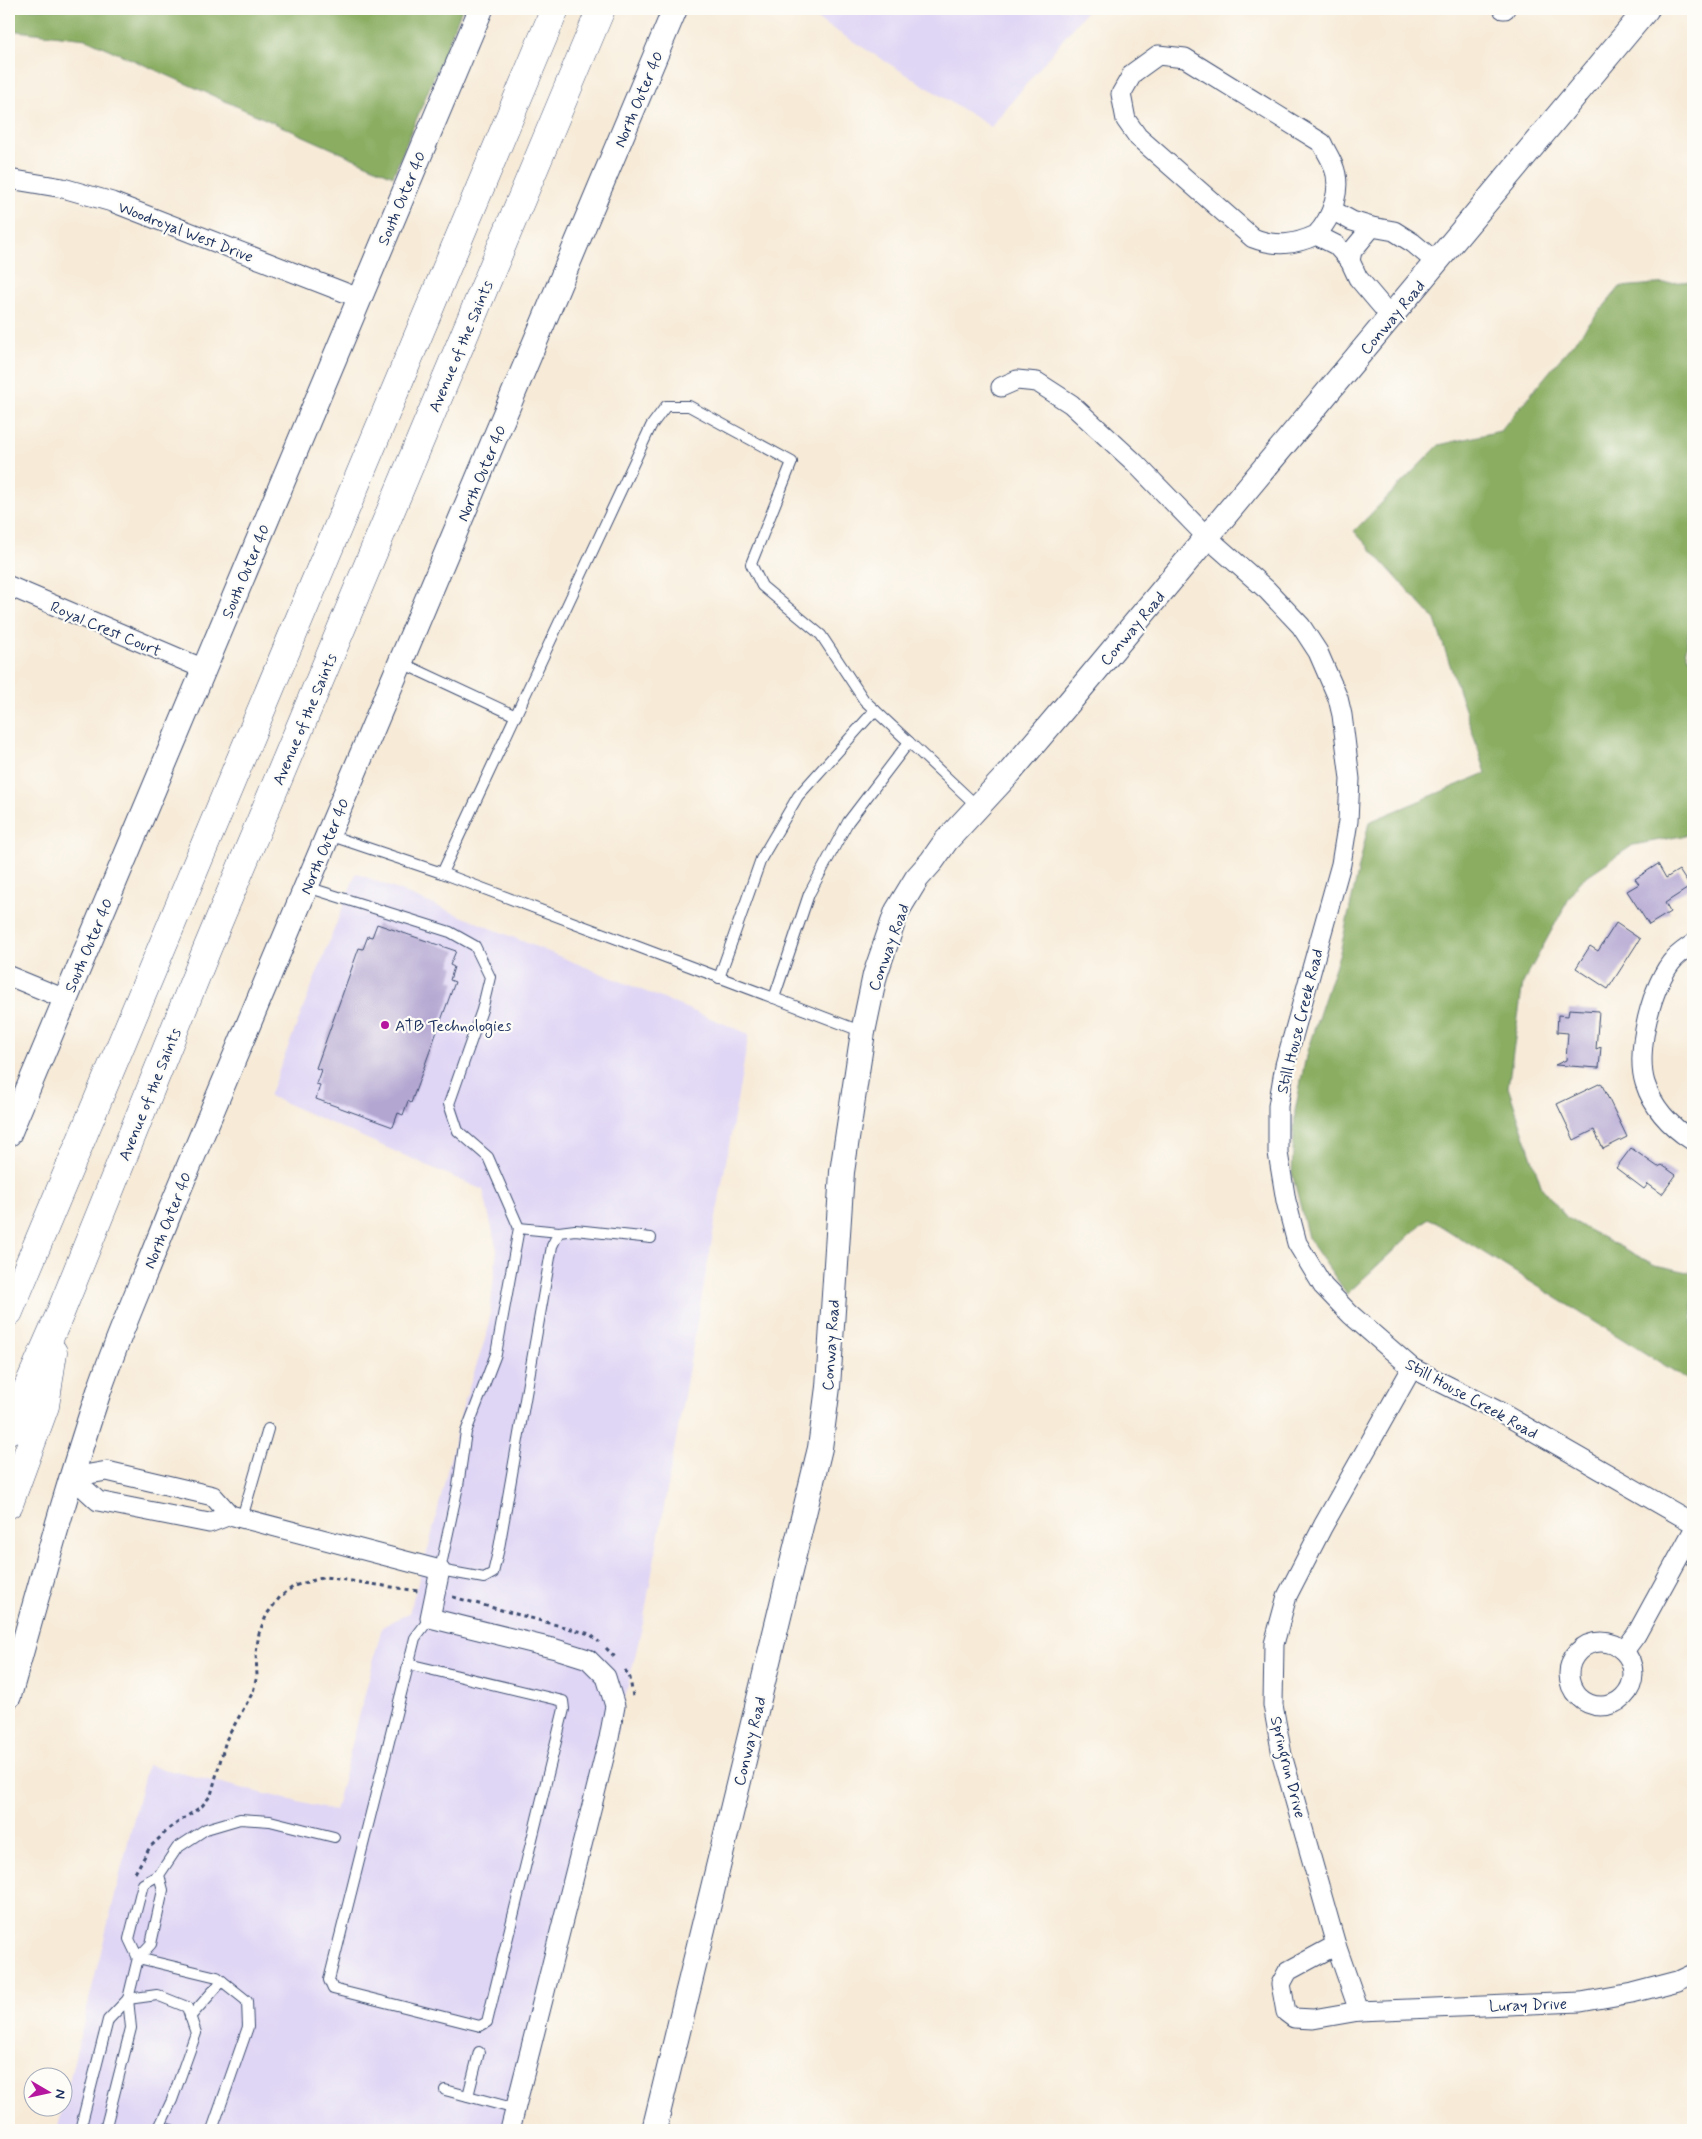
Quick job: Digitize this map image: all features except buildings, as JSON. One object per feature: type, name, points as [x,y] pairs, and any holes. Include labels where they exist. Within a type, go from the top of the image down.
[{"type":"highway","points":[[9,1312],[555,9]]},
{"type":"highway","name":"Avenue of the Saints","points":[[9,1430],[59,1316],[211,940],[601,9]]},
{"type":"highway","points":[[9,1267],[54,1205]]},
{"type":"highway","points":[[9,1504],[45,1406],[59,1316]]},
{"type":"street","name":"South Outer 40","points":[[9,1134],[481,9]]},
{"type":"street","name":"North Outer 40","points":[[9,1696],[72,1477],[100,1389],[157,1245],[675,9]]},
{"type":"street","name":"Conway Road","points":[[654,2130],[820,1448],[828,1387],[842,1172],[863,1032],[875,975],[897,911],[917,878],[946,841],[1011,772],[1647,9]]},
{"type":"street","points":[[1158,56],[1185,58],[1322,144],[1334,166],[1338,189],[1332,210],[1324,226],[1316,235],[1301,242],[1270,244],[1253,238],[1145,143],[1126,120],[1121,94],[1133,73],[1158,56]]},
{"type":"street","name":"Woodroyal West Drive","points":[[9,179],[63,188],[112,202],[359,298]]},
{"type":"street","points":[[1332,210],[1352,221],[1394,231],[1413,243],[1437,263]]},
{"type":"street","points":[[1350,261],[1352,251],[1372,227]]},
{"type":"street","points":[[1316,235],[1336,245],[1350,261],[1358,278],[1391,317]]},
{"type":"street","name":"Still House Creek Road","points":[[1001,387],[1017,380],[1037,382],[1071,404],[1135,463],[1208,538],[1267,590],[1301,626],[1318,652],[1338,698],[1350,779],[1348,821],[1341,864],[1285,1065],[1278,1106],[1278,1153],[1286,1201],[1297,1243],[1323,1286],[1344,1309],[1412,1368],[1500,1412],[1693,1523]]},
{"type":"street","name":"Royal Crest Court","points":[[9,586],[204,669]]},
{"type":"street","points":[[1693,944],[1674,959],[1661,979],[1650,1006],[1643,1055],[1645,1081],[1654,1103],[1664,1117],[1682,1134],[1693,1141]]},
{"type":"street","points":[[9,976],[65,999]]},
{"type":"street","name":"Springrun Drive","points":[[1359,2011],[1336,1945],[1282,1755],[1273,1705],[1274,1644],[1287,1596],[1323,1526],[1412,1368]]},
{"type":"street","points":[[72,1477],[107,1471],[213,1496],[236,1516],[440,1570],[430,1618],[556,1649],[588,1659],[606,1677],[614,1706],[609,1738],[510,2130]]},
{"type":"street","points":[[72,1477],[98,1501],[209,1523],[236,1516]]},
{"type":"street","points":[[1624,1651],[1636,1635],[1693,1530]]},
{"type":"street","name":"Luray Drive","points":[[1336,1945],[1288,1971],[1281,1984],[1286,2012],[1294,2018],[1312,2019],[1359,2011],[1581,2002],[1678,1982],[1693,1974]]},
{"type":"lane","points":[[442,873],[651,426],[666,406],[689,406],[792,462],[751,564],[762,586],[821,636],[864,700],[977,806]]},
{"type":"lane","points":[[402,663],[516,716]]},
{"type":"lane","points":[[719,978],[761,859],[798,796],[875,710]]},
{"type":"lane","points":[[774,998],[809,894],[848,822],[908,742]]},
{"type":"lane","points":[[329,835],[442,873],[863,1032]]},
{"type":"lane","points":[[307,887],[450,932],[475,946],[490,977],[482,1010],[449,1104],[458,1131],[488,1156],[519,1228],[496,1354],[466,1432],[458,1486],[440,1570],[484,1578],[492,1573],[499,1548],[552,1246],[559,1232]]},
{"type":"lane","points":[[519,1228],[559,1232],[575,1230],[651,1238]]},
{"type":"lane","points":[[236,1516],[268,1429]]},
{"type":"lane","points":[[408,1664],[563,1700],[564,1708],[487,2022],[480,2026],[333,1989],[329,1980],[408,1664],[415,1638],[430,1618]]},
{"type":"lane","points":[[138,1958],[129,1939],[143,1884],[159,1875],[177,1848],[206,1829],[240,1819],[270,1821],[334,1837]]},
{"type":"lane","points":[[105,2130],[131,2028],[128,1998],[138,1958],[151,1944],[163,1890],[159,1875]]},
{"type":"lane","points":[[138,1958],[217,1977],[247,2001],[248,2027],[212,2130]]},
{"type":"lane","points":[[190,2017],[222,1981]]},
{"type":"lane","points":[[80,2130],[108,2020],[128,1998],[158,1995],[187,2007],[196,2033],[172,2100],[159,2128],[172,2130]]},
{"type":"lane","points":[[468,2096],[479,2052]]},
{"type":"lane","points":[[445,2090],[516,2109]]},
{"type":"path","points":[[133,1877],[150,1847],[170,1828],[202,1806],[211,1795],[226,1740],[253,1692],[257,1676],[256,1653],[259,1633],[267,1614],[280,1597],[294,1586],[325,1577],[434,1595]]},
{"type":"shaded area","points":[[801,9],[1088,9],[991,127]]},
{"type":"shaded area","points":[[356,873],[749,1034],[643,1623],[521,2130],[57,2130],[60,2116],[72,2116],[72,2069],[147,1765],[335,1811],[382,1627],[409,1613],[430,1542],[463,1406],[488,1330],[497,1250],[483,1190],[269,1096]]},
{"type":"green space","points":[[9,9],[462,9],[393,176],[86,39],[9,30]]},
{"type":"green space","points":[[1693,281],[1693,602],[1686,650],[1693,666],[1693,834],[1633,845],[1578,882],[1523,983],[1508,1087],[1542,1188],[1568,1219],[1655,1265],[1693,1273],[1693,1383],[1428,1218],[1347,1294],[1308,1238],[1292,1173],[1295,1111],[1307,1051],[1340,952],[1369,822],[1486,773],[1435,620],[1354,531],[1439,445],[1500,431],[1620,287]]},
{"type":"place","name":"ATB Technologies","points":[[385,1025]]}]
